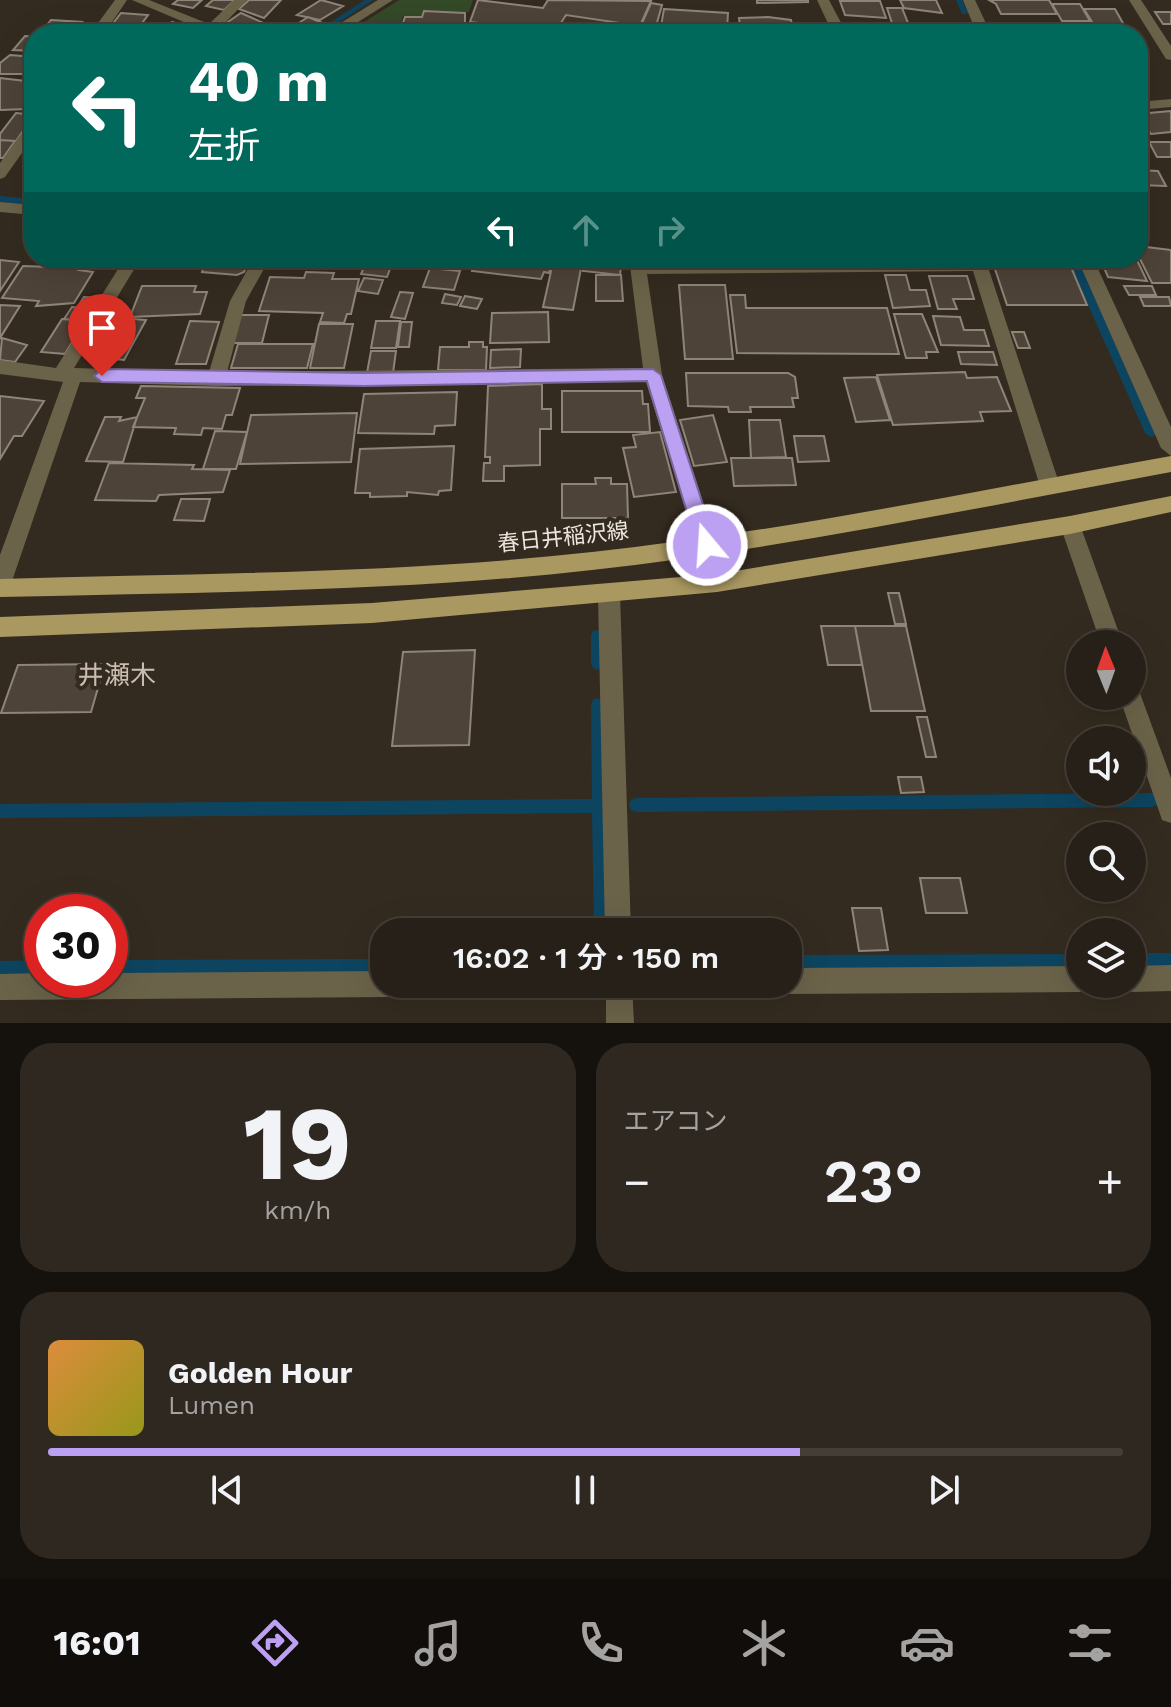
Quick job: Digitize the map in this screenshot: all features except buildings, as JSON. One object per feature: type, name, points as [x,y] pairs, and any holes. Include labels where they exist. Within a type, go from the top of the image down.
[{"type":"main road","name":"春日井稲沢線","points":[[0,586],[382,576],[592,561],[821,529],[1171,464]]},
{"type":"main road","points":[[0,627],[372,613],[717,583],[1070,525],[1171,504]]},
{"type":"street","points":[[104,24],[121,0]]},
{"type":"street","points":[[138,0],[200,24]]},
{"type":"street","points":[[223,24],[241,0]]},
{"type":"street","points":[[347,24],[387,0]]},
{"type":"street","points":[[823,0],[835,24]]},
{"type":"street","points":[[969,0],[980,24]]},
{"type":"street","points":[[1135,0],[1171,56]]},
{"type":"street","points":[[1148,105],[1171,103]]},
{"type":"street","points":[[0,174],[24,141]]},
{"type":"street","points":[[0,207],[24,209]]},
{"type":"street","points":[[0,586],[67,375],[127,268]]},
{"type":"street","points":[[216,379],[238,301],[256,268]]},
{"type":"street","points":[[639,268],[653,375],[707,545]]},
{"type":"street","points":[[979,268],[1050,486]]},
{"type":"street","points":[[1090,268],[1171,448]]},
{"type":"street","points":[[0,367],[67,375],[216,379],[653,375]]},
{"type":"street","points":[[1070,525],[1107,630]]},
{"type":"street","points":[[609,594],[618,918]]},
{"type":"street","points":[[1135,710],[1171,811]]},
{"type":"street","points":[[1146,979],[1171,978]]},
{"type":"street","points":[[802,981],[1066,979]]},
{"type":"street","points":[[0,987],[370,984]]},
{"type":"street","points":[[619,998],[620,1023]]},
{"type":"shaded area","points":[[476,0],[542,7],[547,0],[664,3],[659,24],[467,24]]},
{"type":"green space","points":[[399,0],[473,0],[469,12],[424,10],[421,17],[403,16],[400,24],[361,24]]},
{"type":"waterway","points":[[332,24],[370,0]]},
{"type":"waterway","points":[[959,0],[964,13]]},
{"type":"waterway","points":[[0,199],[24,201]]},
{"type":"waterway","points":[[1077,268],[1150,433]]},
{"type":"waterway","points":[[597,635],[597,664]]},
{"type":"waterway","points":[[597,704],[599,806]]},
{"type":"waterway","points":[[636,805],[1152,800]]},
{"type":"waterway","points":[[0,811],[599,806]]},
{"type":"waterway","points":[[599,806],[601,918]]},
{"type":"waterway","points":[[1146,960],[1171,960]]},
{"type":"waterway","points":[[802,962],[1066,961]]},
{"type":"waterway","points":[[128,967],[370,966]]},
{"type":"waterway","points":[[0,968],[24,967]]},
{"type":"district","name":"井瀬木","points":[[117,675]]},
{"type":"route","points":[[102,376],[364,379],[653,375],[707,545]]}]
